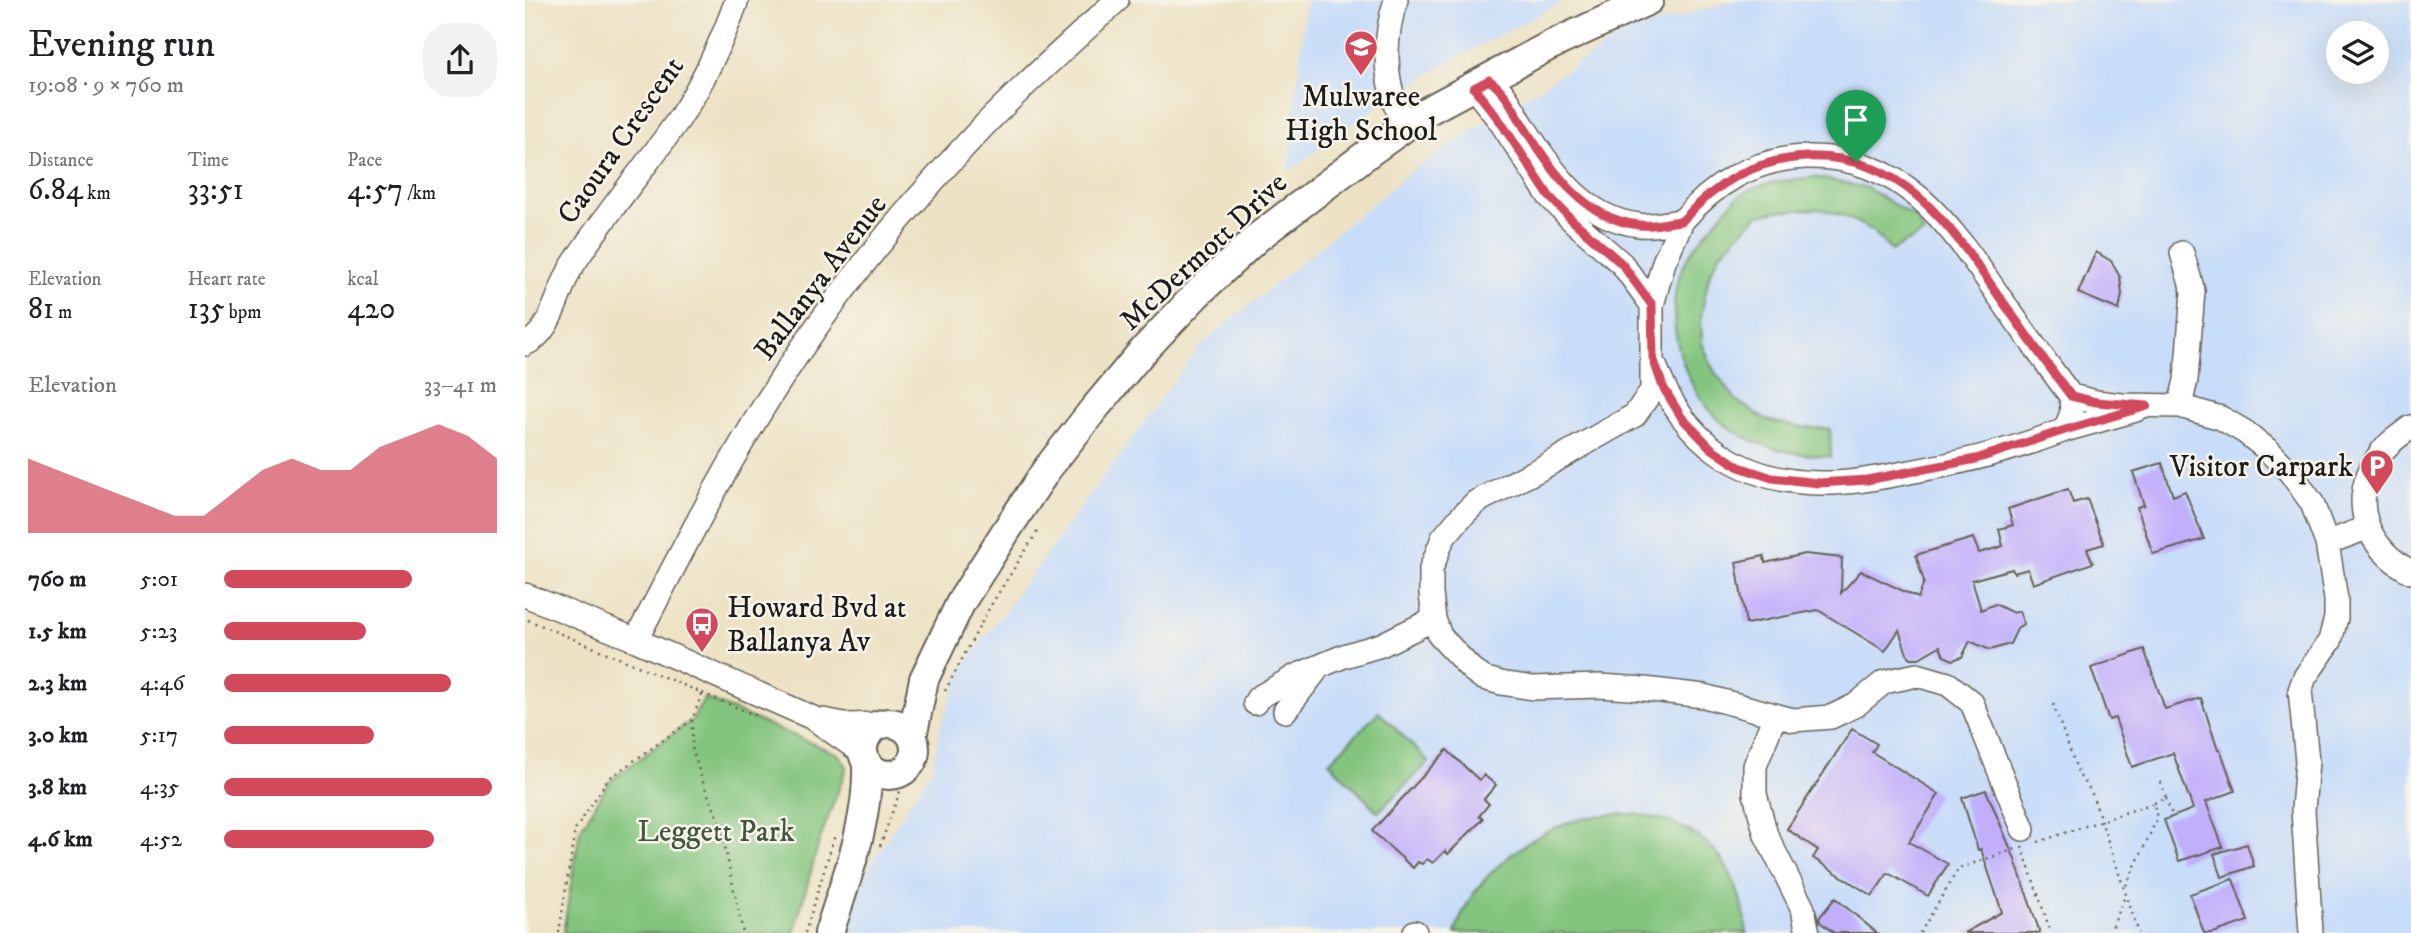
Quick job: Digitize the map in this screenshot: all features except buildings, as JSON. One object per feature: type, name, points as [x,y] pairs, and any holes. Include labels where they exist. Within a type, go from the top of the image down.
[{"type":"main road","name":"McDermott Drive","points":[[912,737],[924,679],[961,602],[1012,521],[1047,470],[1141,353],[1197,294],[1258,237],[1427,111],[1549,46],[1649,0]]},
{"type":"main road","name":"McDermott Drive","points":[[882,723],[924,679]]},
{"type":"main road","points":[[829,933],[849,831],[867,791],[866,736],[882,723],[901,726],[912,737],[915,745],[911,762],[898,773],[849,831]]},
{"type":"main road","points":[[865,759],[884,775],[898,773]]},
{"type":"street","name":"Caoura Crescent","points":[[525,344],[532,341],[544,328],[562,283],[581,252],[681,116],[711,64],[737,0]]},
{"type":"street","name":"Ballanya Avenue","points":[[636,640],[697,522],[755,420],[826,315],[918,200],[975,135],[1117,0]]},
{"type":"street","points":[[1396,0],[1387,41],[1387,65],[1396,107],[1408,125]]},
{"type":"street","points":[[1482,84],[1499,87],[1541,153],[1563,182],[1584,203],[1604,216],[1640,226],[1682,221]]},
{"type":"street","points":[[1482,84],[1500,121],[1549,196],[1622,264],[1652,305]]},
{"type":"street","points":[[2029,836],[1972,703],[1948,684],[1917,675],[1884,682],[1856,705],[1831,717],[1793,720],[1704,696],[1600,686],[1514,686],[1483,678],[1463,662],[1440,636],[1434,620],[1431,569],[1443,538],[1476,502],[1540,470],[1635,415],[1652,390],[1652,305],[1664,262],[1682,221],[1697,203],[1729,179],[1750,168],[1770,162],[1812,157],[1856,162],[1880,171],[1910,188],[1934,209],[2071,396],[2072,413],[2065,430]]},
{"type":"street","points":[[2180,406],[2186,380],[2193,291],[2182,253]]},
{"type":"street","points":[[1653,358],[1661,383],[1682,418],[1711,448],[1739,467],[1772,478],[1819,483],[1867,480],[1976,459],[2147,406]]},
{"type":"street","points":[[2071,396],[2096,402],[2180,406],[2221,418],[2269,451],[2290,472],[2312,503],[2327,542],[2336,599],[2336,618],[2330,640],[2305,677],[2300,690],[2307,761],[2303,810],[2311,933]]},
{"type":"street","points":[[1635,415],[1682,418]]},
{"type":"street","points":[[2411,427],[2388,445],[2378,457],[2369,475],[2364,498],[2367,528],[2383,551],[2411,572]]},
{"type":"street","points":[[2327,542],[2367,528]]},
{"type":"street","points":[[525,595],[636,640],[813,718],[844,737],[865,759]]},
{"type":"street","points":[[1255,703],[1258,698],[1296,676],[1381,645],[1434,620]]},
{"type":"street","points":[[1285,711],[1321,666]]},
{"type":"street","points":[[1775,715],[1755,766],[1755,794],[1766,835],[1803,909],[1808,933]]},
{"type":"street","points":[[813,718],[849,725],[882,723]]},
{"type":"path","points":[[528,620],[762,718]]},
{"type":"path","points":[[704,688],[692,720],[694,757],[720,823],[743,933]]},
{"type":"path","points":[[2053,704],[2079,775],[2091,791],[2139,933]]},
{"type":"path","points":[[559,933],[575,830],[608,779],[692,720]]},
{"type":"path","points":[[2160,780],[2172,814]]},
{"type":"path","points":[[2029,836],[2101,820],[2166,798]]},
{"type":"path","points":[[2110,933],[2157,819],[2154,803]]},
{"type":"path","points":[[805,933],[849,831]]},
{"type":"path","points":[[1920,933],[1959,867],[2022,847],[2051,933]]},
{"type":"shaded area","name":"Mulwaree High School","points":[[1306,0],[1567,0],[1441,66],[1370,112],[1288,172]]},
{"type":"shaded area","points":[[1736,0],[2411,0],[2411,933],[847,933],[863,877],[933,767],[940,728],[963,667],[1201,345],[1418,166],[1625,33]]},
{"type":"green space","points":[[1815,177],[1867,188],[1916,218],[1924,233],[1891,251],[1872,230],[1844,216],[1820,209],[1758,215],[1720,254],[1709,276],[1701,315],[1702,343],[1714,371],[1737,401],[1766,420],[1799,427],[1830,429],[1831,457],[1793,452],[1757,443],[1717,418],[1691,382],[1682,361],[1674,316],[1675,294],[1687,260],[1700,240],[1735,200],[1759,187]]},
{"type":"green space","name":"Leggett Park","points":[[704,698],[838,754],[847,767],[819,842],[794,933],[563,933],[580,830],[610,781],[693,719]]},
{"type":"green space","points":[[1379,712],[1429,762],[1378,812],[1329,762]]},
{"type":"green space","points":[[1635,814],[1682,827],[1715,851],[1736,886],[1747,933],[1455,933],[1475,892],[1508,857],[1527,843],[1569,823],[1591,817]]},
{"type":"place","name":"Mulwaree High School","points":[[1361,77]]},
{"type":"place","name":"Visitor Carpark","points":[[2377,496]]},
{"type":"place","name":"Howard Bvd at Ballanya Av","points":[[702,654]]},
{"type":"route","points":[[1489,80],[1499,87],[1541,153],[1563,182],[1584,203],[1604,216],[1640,226],[1682,221],[1697,203],[1729,179],[1750,168],[1770,162],[1812,157],[1856,162],[1880,171],[1910,188],[1934,209],[1963,243],[2071,396],[2096,402],[2147,406],[1976,459],[1867,480],[1819,483],[1772,478],[1739,467],[1711,448],[1682,418],[1663,387],[1653,358],[1652,305],[1622,264],[1549,196],[1500,121],[1474,88],[1489,80]]}]
